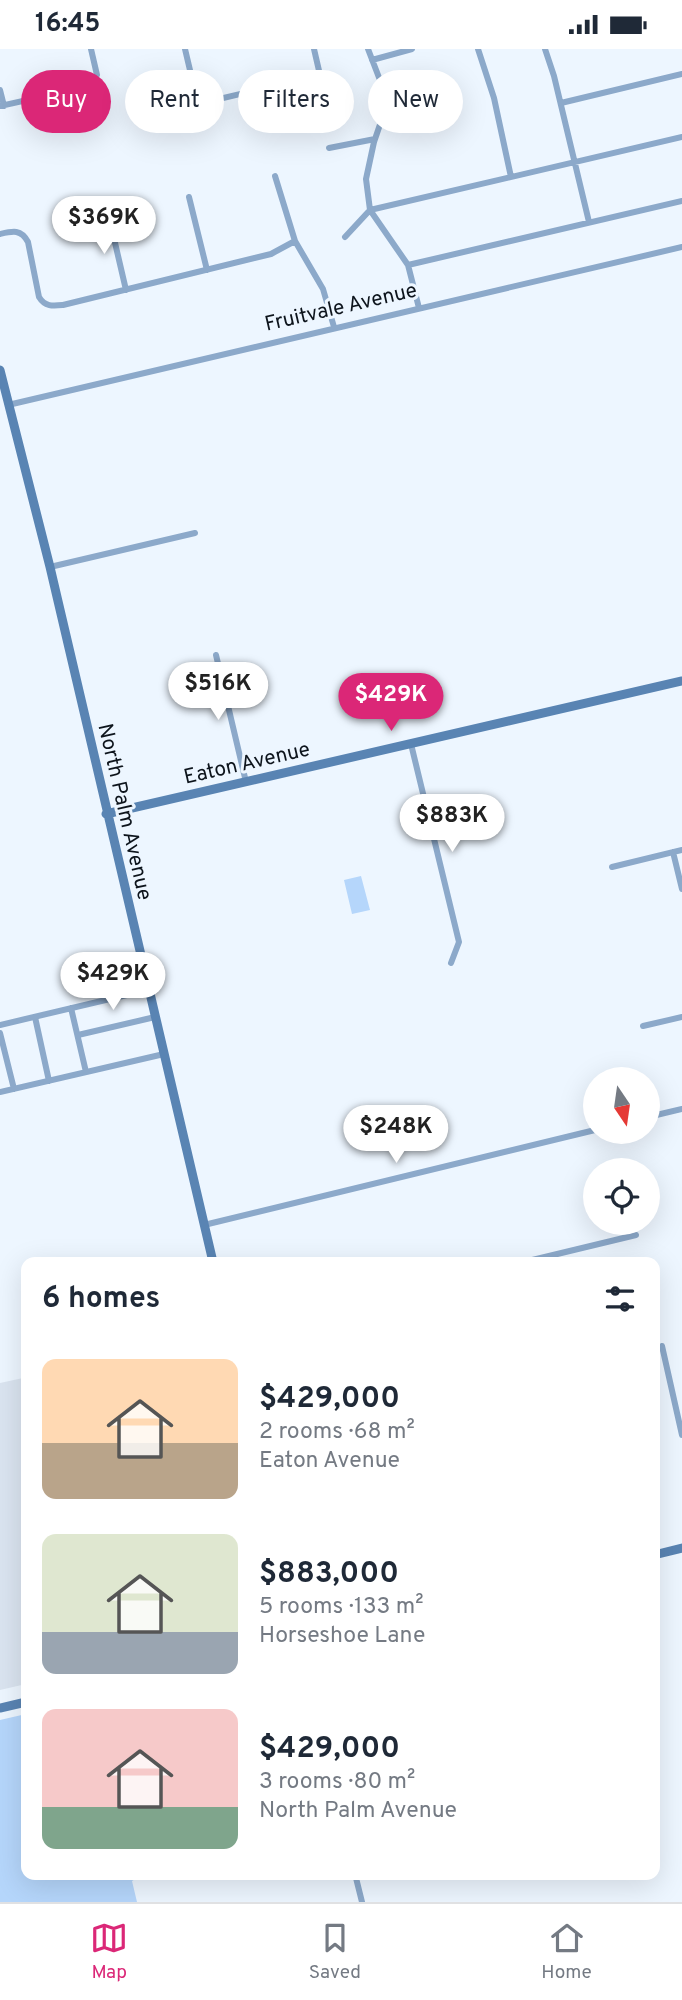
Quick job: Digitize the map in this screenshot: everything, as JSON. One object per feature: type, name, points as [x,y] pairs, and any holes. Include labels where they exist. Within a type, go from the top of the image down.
[{"type":"street","points":[[0,90],[2,106],[90,86],[97,75],[92,49]]},
{"type":"street","points":[[185,49],[198,104],[320,75],[314,49]]},
{"type":"street","points":[[412,49],[370,52],[383,87],[385,110],[366,179],[370,210],[408,265],[419,308]]},
{"type":"street","points":[[478,49],[494,98],[511,177]]},
{"type":"street","points":[[545,49],[561,103],[589,222]]},
{"type":"street","points":[[561,103],[682,74]]},
{"type":"street","points":[[345,237],[370,210],[682,137]]},
{"type":"street","points":[[329,148],[375,139]]},
{"type":"street","points":[[275,176],[295,241],[323,289],[334,327]]},
{"type":"street","points":[[189,197],[207,269]]},
{"type":"street","points":[[408,265],[682,201]]},
{"type":"street","points":[[109,217],[126,290]]},
{"type":"street","points":[[0,234],[18,231],[24,235],[28,242],[39,296],[42,302],[50,306],[271,254],[295,241]]},
{"type":"street","name":"Fruitvale Avenue","points":[[4,406],[682,247]]},
{"type":"street","name":"North Palm Avenue","points":[[0,370],[4,406],[50,567],[212,1257]]},
{"type":"street","points":[[50,567],[195,533]]},
{"type":"street","points":[[215,655],[246,782]]},
{"type":"street","name":"Eaton Avenue","points":[[106,814],[682,681]]},
{"type":"street","points":[[411,744],[459,941],[451,963]]},
{"type":"street","points":[[612,867],[682,850]]},
{"type":"street","points":[[673,852],[682,889]]},
{"type":"street","points":[[0,1025],[148,990]]},
{"type":"street","points":[[71,1009],[86,1072]]},
{"type":"street","points":[[34,1017],[50,1081]]},
{"type":"street","points":[[78,1035],[155,1017]]},
{"type":"street","points":[[643,1026],[682,1017]]},
{"type":"street","points":[[0,1033],[14,1089]]},
{"type":"street","points":[[0,1092],[164,1054]]},
{"type":"street","points":[[660,1114],[682,1109]]},
{"type":"street","points":[[204,1225],[583,1133]]},
{"type":"street","points":[[545,1257],[636,1235]]},
{"type":"street","points":[[662,1346],[682,1435]]},
{"type":"street","points":[[660,1554],[682,1548]]},
{"type":"street","points":[[0,1708],[21,1703]]},
{"type":"street","points":[[356,1880],[362,1902]]},
{"type":"shaded area","points":[[361,876],[370,910],[352,914],[344,880]]},
{"type":"shaded area","points":[[21,1378],[21,1685],[0,1690],[0,1383]]},
{"type":"shaded area","points":[[21,1715],[21,1880],[134,1880],[137,1902],[0,1902],[0,1720]]}]
